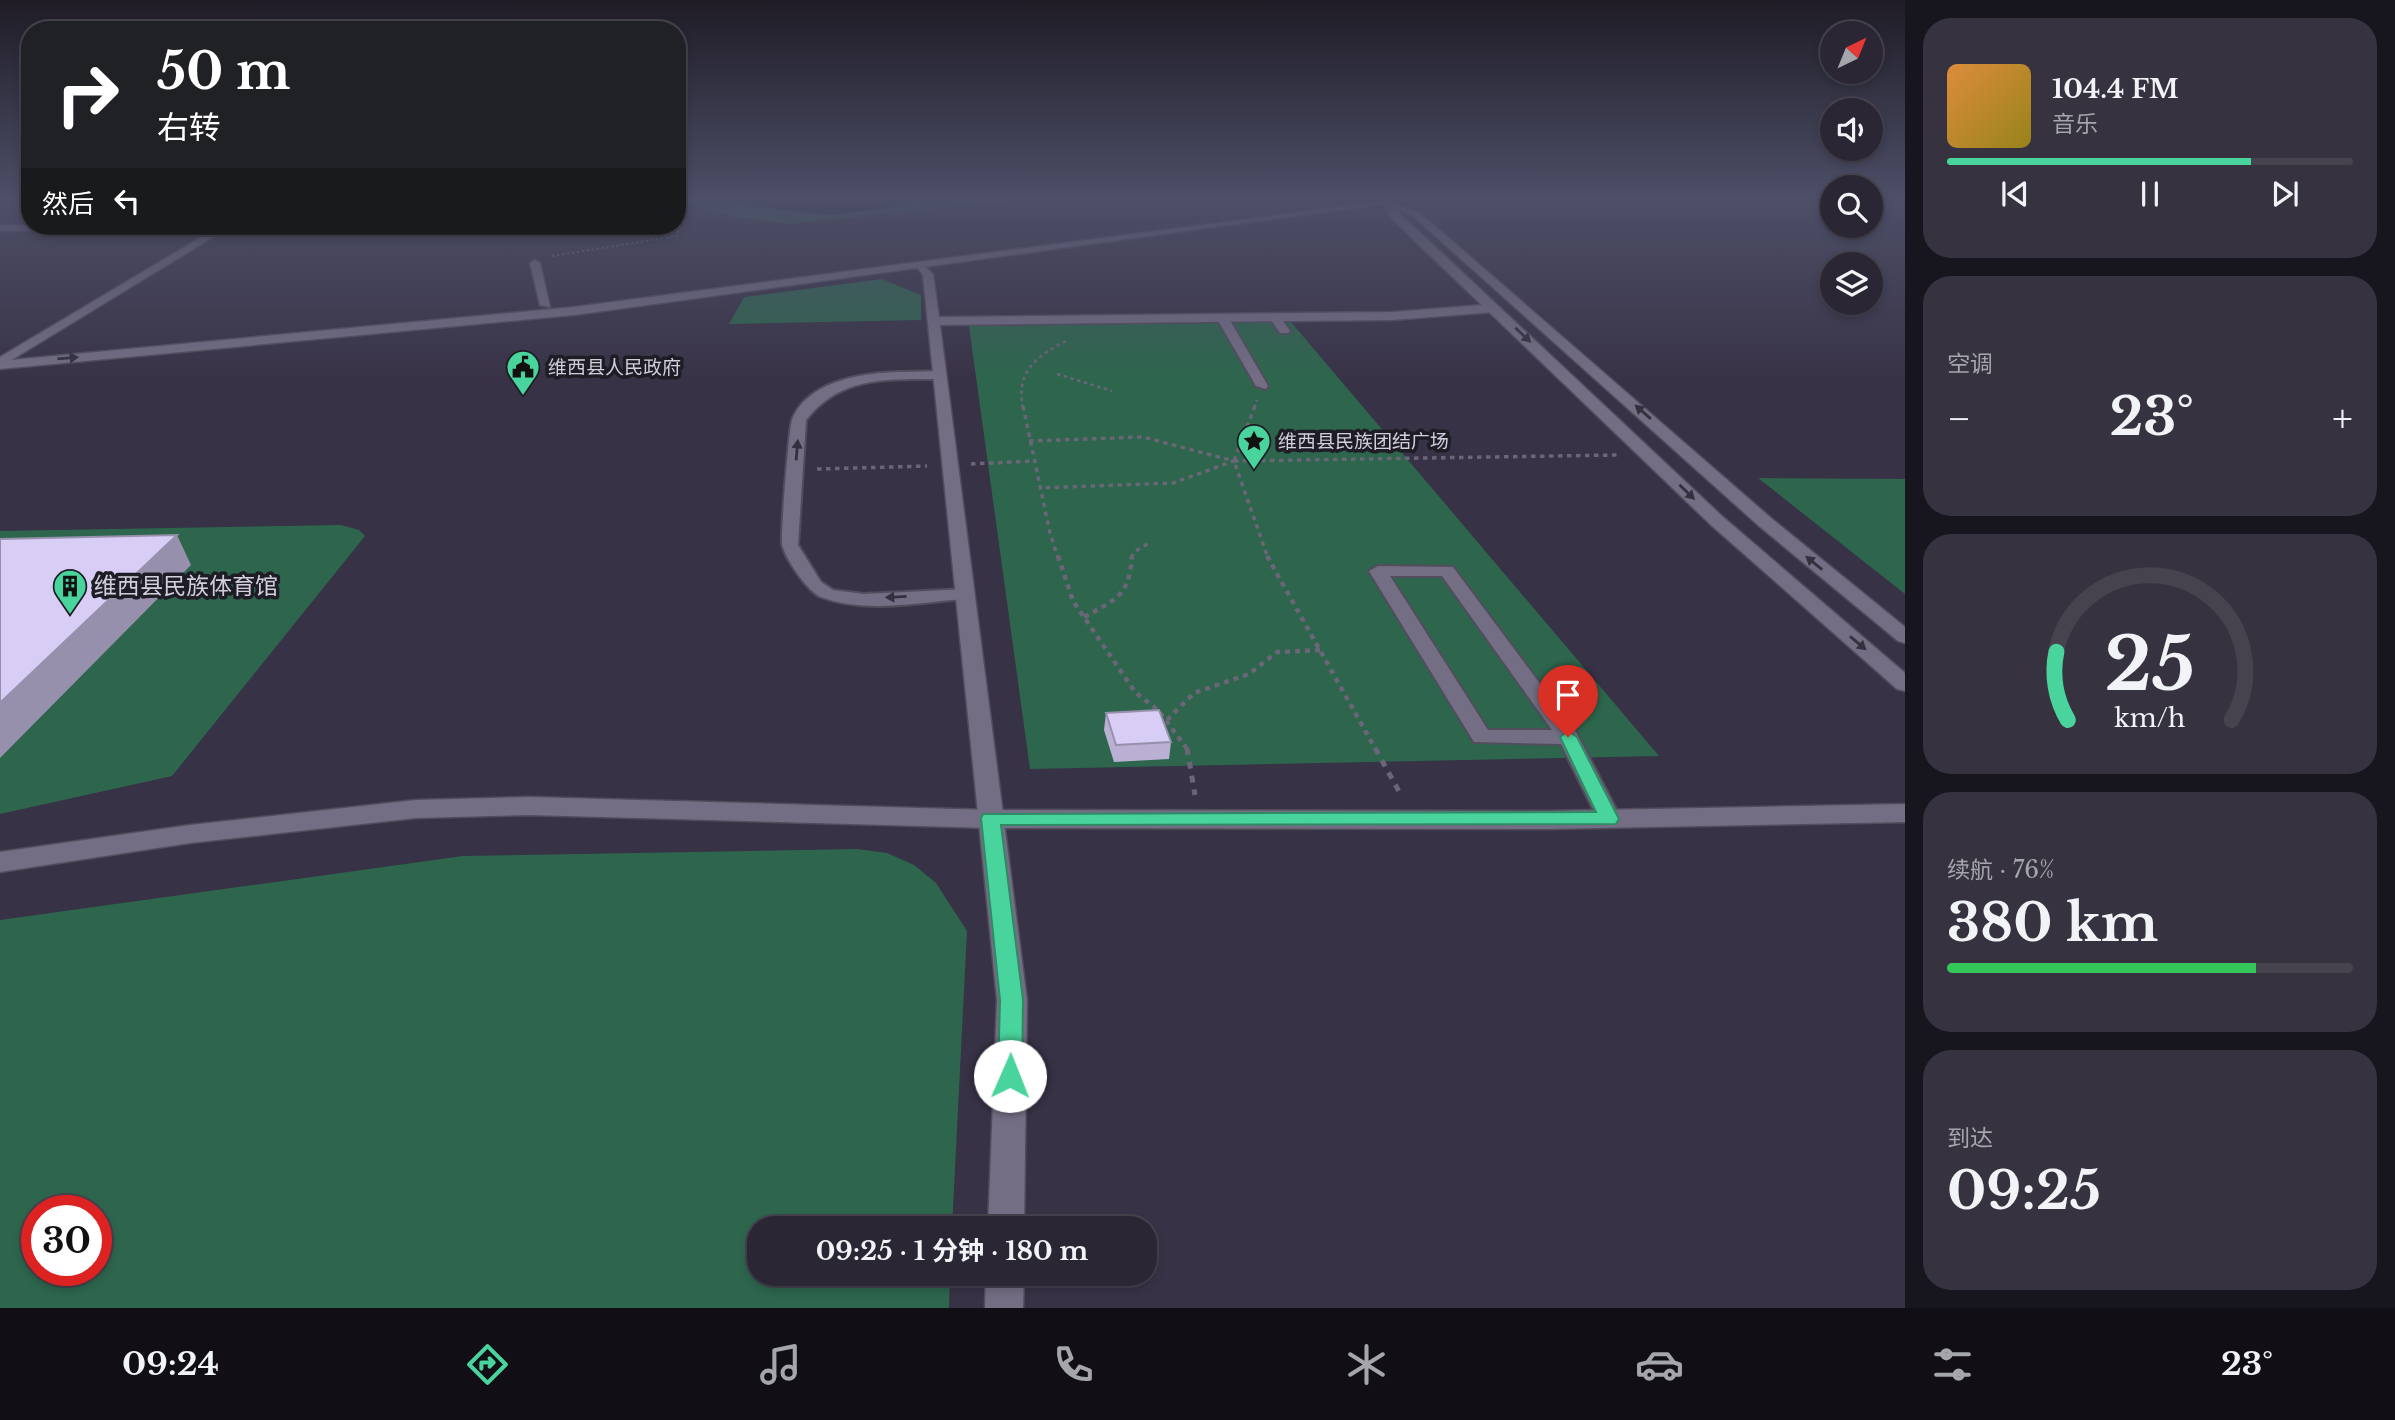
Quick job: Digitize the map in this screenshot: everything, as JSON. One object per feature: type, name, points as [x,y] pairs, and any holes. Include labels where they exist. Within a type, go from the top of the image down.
[{"type":"street","points":[[0,364],[172,259]]},
{"type":"street","points":[[0,352],[546,305],[908,259]]},
{"type":"street","points":[[0,364],[574,311],[962,259]]},
{"type":"street","points":[[1441,259],[1727,530],[1905,684]]},
{"type":"street","points":[[1467,259],[1765,522],[1905,637]]},
{"type":"street","points":[[536,263],[546,305]]},
{"type":"street","points":[[920,265],[928,274],[1012,1000],[1006,1216]]},
{"type":"street","points":[[933,321],[1430,314],[1494,308]]},
{"type":"street","points":[[0,862],[190,834],[415,809],[530,806],[990,818],[1609,819],[1905,813]]},
{"type":"street","points":[[1004,1308],[1005,1286]]},
{"type":"lane","points":[[1222,317],[1262,386]]},
{"type":"lane","points":[[1275,317],[1284,331]]},
{"type":"lane","points":[[939,374],[869,377],[837,384],[808,405],[799,420],[790,545],[802,559],[816,587],[827,593],[859,598],[965,593]]},
{"type":"lane","points":[[1568,737],[1482,737],[1378,571],[1447,571],[1568,737],[1609,819]]},
{"type":"path","points":[[536,263],[549,259]]},
{"type":"path","points":[[1079,319],[1083,331],[1046,351],[1031,364],[1019,390],[1038,488],[1073,601],[1135,692],[1167,720],[1187,746],[1192,787],[1203,819]]},
{"type":"path","points":[[1057,374],[1112,391]]},
{"type":"path","points":[[1262,386],[1234,461],[1268,559],[1415,820]]},
{"type":"path","points":[[1029,441],[1143,437],[1234,461],[1650,456]]},
{"type":"path","points":[[995,463],[1033,461]]},
{"type":"path","points":[[1038,488],[1173,483],[1234,461]]},
{"type":"path","points":[[795,470],[950,465]]},
{"type":"path","points":[[1084,617],[1122,593],[1129,584],[1129,557],[1134,550],[1149,543]]},
{"type":"path","points":[[1167,720],[1194,693],[1249,674],[1277,652],[1320,650]]},
{"type":"green space","points":[[882,279],[921,295],[921,320],[729,324],[744,297]]},
{"type":"green space","points":[[1291,322],[1659,756],[1030,769],[969,326]]},
{"type":"green space","points":[[1758,478],[1905,479],[1905,594]]},
{"type":"green space","points":[[341,525],[359,530],[365,536],[172,776],[0,814],[0,531]]},
{"type":"green space","points":[[857,849],[887,853],[914,865],[936,883],[967,931],[953,1216],[747,1216],[747,1286],[950,1286],[949,1308],[0,1308],[0,920],[463,856]]},
{"type":"building","points":[[177,535],[0,703],[0,539]]},
{"type":"building","points":[[1159,710],[1171,742],[1116,745],[1106,713]]},
{"type":"place","name":"维西县人民政府","points":[[523,397]]},
{"type":"place","name":"维西县民族团结广场","points":[[1254,471]]},
{"type":"place","name":"维西县民族体育馆","points":[[70,616]]},
{"type":"route","points":[[1010,1076],[1012,1000],[990,818],[1609,819],[1568,737]]}]
